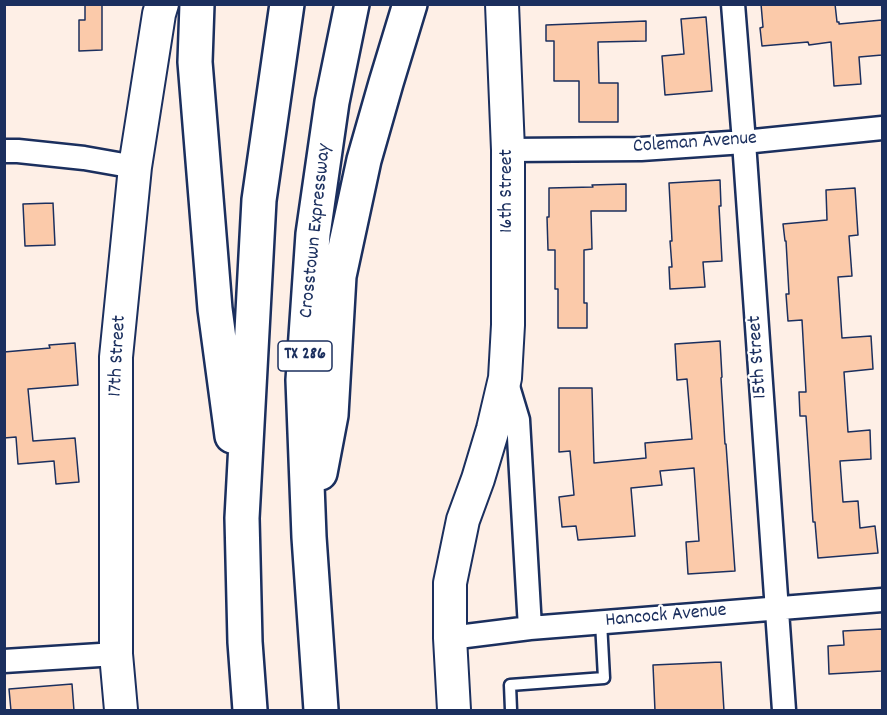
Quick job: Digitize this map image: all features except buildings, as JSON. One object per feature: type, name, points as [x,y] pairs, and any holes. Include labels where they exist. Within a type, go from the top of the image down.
[{"type":"highway","points":[[198,4],[195,62],[214,297],[242,518]]},
{"type":"highway","name":"TX 286","points":[[250,711],[245,642],[242,518],[260,200],[287,4]]},
{"type":"highway","name":"Crosstown Expressway","points":[[321,711],[309,537],[303,380],[313,234],[332,102],[352,4]]},
{"type":"highway","points":[[309,537],[330,415],[339,276],[364,160],[410,4]]},
{"type":"main road","name":"17th Street","points":[[121,711],[116,654],[116,357],[135,167],[162,4]]},
{"type":"main road","name":"16th Street","points":[[454,711],[450,583],[463,520],[493,429],[505,378],[508,325],[508,150],[502,4]]},
{"type":"street","name":"15th Street","points":[[733,4],[784,711]]},
{"type":"street","name":"Coleman Avenue","points":[[508,150],[641,149],[744,142],[882,128]]},
{"type":"street","points":[[4,151],[84,158],[135,167]]},
{"type":"street","name":"16th Street","points":[[505,378],[518,420],[530,628]]},
{"type":"street","name":"Hancock Avenue","points":[[450,638],[530,628],[882,600]]},
{"type":"street","points":[[4,661],[116,654]]},
{"type":"lane","points":[[511,711],[510,685],[603,678],[601,622]]}]
